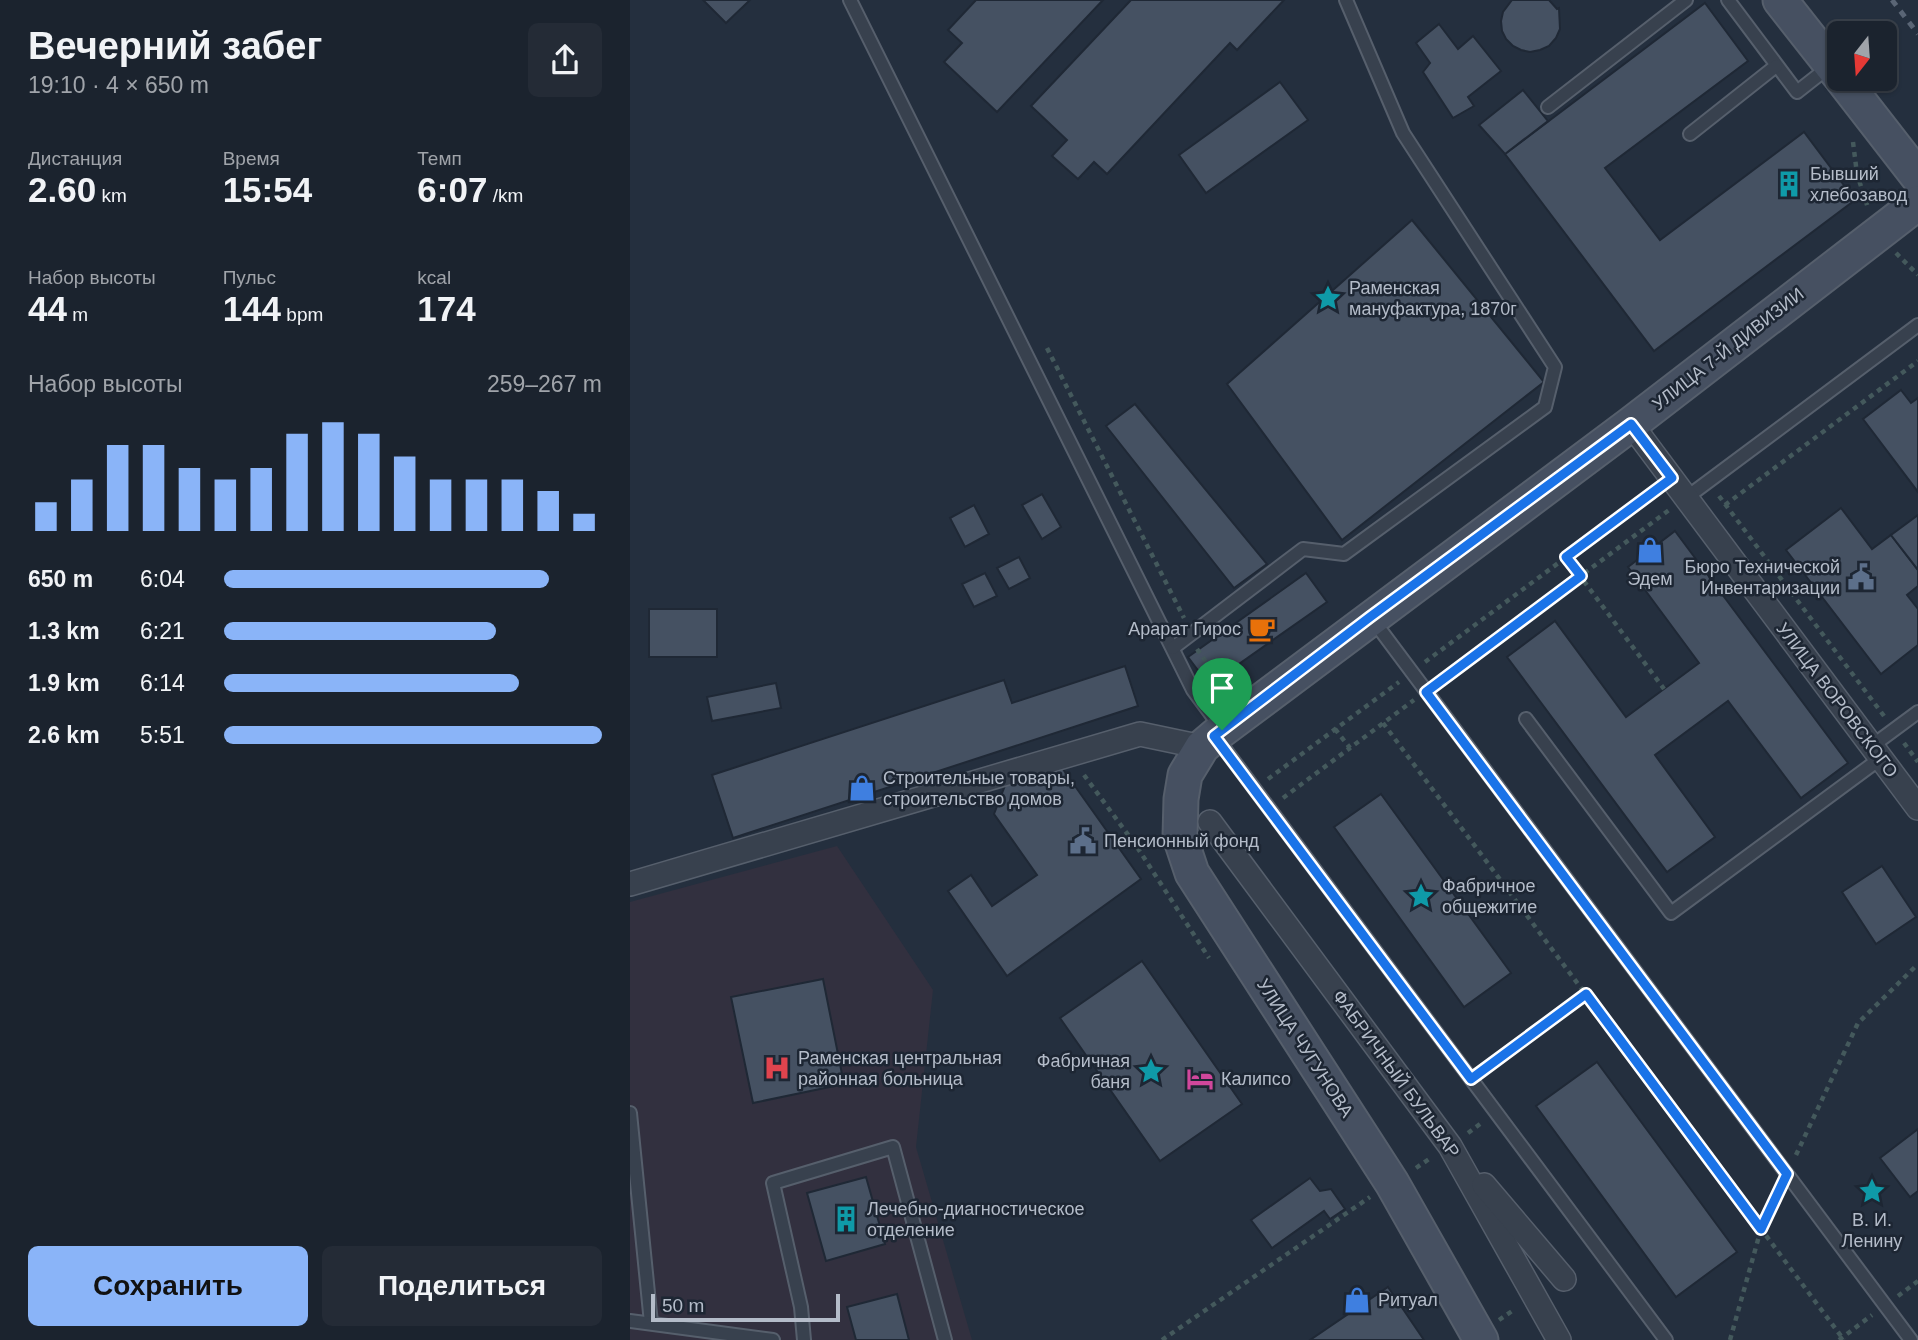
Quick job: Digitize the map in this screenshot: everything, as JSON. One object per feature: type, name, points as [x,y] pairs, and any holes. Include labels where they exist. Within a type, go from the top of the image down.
[{"type":"main road","points":[[1780,0],[1827,60]]},
{"type":"main road","points":[[1851,91],[1918,177]]},
{"type":"main road","name":"УЛИЦА 7-Й ДИВИЗИИ","points":[[1213,737],[1631,424],[1918,203]]},
{"type":"main road","name":"УЛИЦА ЧУГУНОВА","points":[[1213,737],[1185,775],[1181,799],[1180,837],[1192,873],[1392,1183],[1481,1340]]},
{"type":"street","name":"УЛИЦА ВОРОВСКОГО","points":[[1631,424],[1672,478],[1680,502],[1703,521],[1918,808]]},
{"type":"street","points":[[630,884],[1140,734],[1213,737]]},
{"type":"street","name":"ФАБРИЧНЫЙ БУЛЬВАР","points":[[1210,822],[1450,1146],[1559,1340]]},
{"type":"street","points":[[1450,1146],[1564,1279]]},
{"type":"lane","points":[[850,0],[1194,690],[1213,737],[1666,1340]]},
{"type":"lane","points":[[1173,648],[1303,549],[1344,554],[1545,407],[1555,367],[1403,133],[1346,0]]},
{"type":"lane","points":[[1548,107],[1686,0]]},
{"type":"lane","points":[[1728,0],[1797,92],[1827,78]]},
{"type":"lane","points":[[1690,134],[1776,66]]},
{"type":"lane","points":[[1680,502],[1918,325]]},
{"type":"lane","points":[[1370,617],[1911,1340]]},
{"type":"lane","points":[[1526,719],[1671,913],[1876,752],[1894,730],[1918,712]]},
{"type":"lane","points":[[630,1113],[651,1323]]},
{"type":"lane","points":[[804,1340],[801,1307],[773,1183],[893,1147],[945,1340]]},
{"type":"lane","points":[[630,1321],[773,1340]]},
{"type":"path","points":[[1703,521],[1918,361]]},
{"type":"path","points":[[1254,790],[1672,478]]},
{"type":"path","points":[[1708,481],[1918,762]]},
{"type":"path","points":[[1268,809],[1680,502]]},
{"type":"path","points":[[1566,557],[1664,689]]},
{"type":"path","points":[[1383,723],[1844,1340]]},
{"type":"path","points":[[1335,729],[1350,748]]},
{"type":"path","points":[[1069,754],[1137,848],[1213,964]]},
{"type":"path","points":[[1730,1340],[1761,1229],[1858,1023],[1918,964]]},
{"type":"path","points":[[1471,1079],[1586,994]]},
{"type":"path","points":[[1450,1146],[1496,1112]]},
{"type":"path","points":[[1360,1191],[1371,1211]]},
{"type":"path","points":[[1162,1340],[1365,1200]]},
{"type":"shaded area","name":"Раменская центральная районная больница","points":[[837,846],[933,990],[916,1147],[972,1340],[630,1340],[630,902]]},
{"type":"building","points":[[703,0],[750,0],[726,23]]},
{"type":"building","points":[[976,0],[1103,0],[997,112],[944,62],[962,43],[948,30]]},
{"type":"building","points":[[1131,0],[1284,0],[1237,50],[1230,43],[1107,174],[1094,162],[1078,179],[1052,156],[1067,140],[1031,106]]},
{"type":"building","points":[[1512,0],[1549,0],[1559,8],[1560,29],[1549,46],[1530,52],[1513,46],[1506,39],[1501,21],[1503,12]]},
{"type":"building","name":"Бывший хлебозавод","points":[[1705,3],[1748,61],[1605,168],[1660,240],[1804,132],[1855,200],[1654,351],[1505,154]]},
{"type":"building","points":[[1439,24],[1458,49],[1473,36],[1501,71],[1468,97],[1474,106],[1453,118],[1423,72],[1430,63],[1416,43]]},
{"type":"building","points":[[1280,82],[1308,120],[1206,193],[1179,155]]},
{"type":"building","points":[[1523,90],[1548,121],[1505,154],[1479,125]]},
{"type":"building","points":[[1412,220],[1544,382],[1342,540],[1227,384]]},
{"type":"building","points":[[1901,390],[1911,403],[1918,398],[1918,492],[1863,419]]},
{"type":"building","points":[[1135,404],[1267,564],[1234,588],[1106,426]]},
{"type":"building","points":[[1042,494],[1061,527],[1042,539],[1022,505]]},
{"type":"building","points":[[974,505],[989,534],[965,547],[950,518]]},
{"type":"building","points":[[1841,508],[1872,549],[1891,535],[1918,570],[1918,586],[1907,595],[1918,609],[1918,645],[1881,674],[1786,550]]},
{"type":"building","points":[[1918,515],[1918,570],[1891,535]]},
{"type":"building","points":[[1675,531],[1848,763],[1801,798],[1728,701],[1655,755],[1715,837],[1667,872],[1507,657],[1555,621],[1626,717],[1699,663],[1628,567]]},
{"type":"building","points":[[1019,557],[1030,578],[1009,589],[997,568]]},
{"type":"building","points":[[985,573],[997,596],[974,607],[962,584]]},
{"type":"building","points":[[1306,573],[1327,602],[1209,685],[1188,657]]},
{"type":"building","points":[[649,609],[717,609],[717,657],[649,657]]},
{"type":"building","points":[[1125,666],[1138,706],[733,838],[712,775],[1004,680],[1012,703]]},
{"type":"building","points":[[776,683],[781,708],[712,721],[707,697]]},
{"type":"building","points":[[1060,765],[1141,879],[1007,976],[948,891],[971,875],[992,906],[1037,875],[994,814],[1006,783]]},
{"type":"building","points":[[1381,794],[1511,973],[1464,1007],[1334,827]]},
{"type":"building","points":[[1882,866],[1916,917],[1876,944],[1842,892]]},
{"type":"building","points":[[1142,961],[1242,1104],[1160,1161],[1060,1018]]},
{"type":"building","points":[[823,979],[844,1084],[753,1103],[731,997]]},
{"type":"building","points":[[1597,1062],[1737,1252],[1676,1297],[1536,1106]]},
{"type":"building","points":[[1918,1129],[1918,1191],[1910,1197],[1880,1158]]},
{"type":"building","name":"Лечебно-диагностическое отделение","points":[[866,1177],[885,1244],[826,1261],[807,1193]]},
{"type":"building","points":[[1310,1178],[1320,1191],[1331,1189],[1345,1209],[1330,1219],[1324,1211],[1272,1248],[1251,1220]]},
{"type":"building","points":[[1388,1287],[1424,1340],[1310,1340]]},
{"type":"building","points":[[897,1294],[909,1340],[856,1340],[847,1307]]},
{"type":"railway","points":[[1892,0],[1918,34]]},
{"type":"place","name":"Бывший хлебозавод","points":[[1789,184]]},
{"type":"place","name":"Раменская мануфактура, 1870г","points":[[1328,298]]},
{"type":"place","name":"Эдем","points":[[1650,550]]},
{"type":"place","name":"Бюро Технической Инвентаризации","points":[[1861,577]]},
{"type":"place","name":"Арарат Гирос","points":[[1262,629]]},
{"type":"place","name":"Строительные товары, строительство домов","points":[[862,788]]},
{"type":"place","name":"Пенсионный фонд","points":[[1083,841]]},
{"type":"place","name":"Фабричное общежитие","points":[[1421,896]]},
{"type":"place","name":"Раменская центральная районная больница","points":[[777,1068]]},
{"type":"place","name":"Фабричная баня","points":[[1151,1071]]},
{"type":"place","name":"Калипсо","points":[[1200,1079]]},
{"type":"place","name":"В. И. Ленину","points":[[1872,1191]]},
{"type":"place","name":"Лечебно-диагностическое отделение","points":[[846,1219]]},
{"type":"place","name":"Ритуал","points":[[1357,1300]]},
{"type":"route","points":[[1631,424],[1672,478],[1566,557],[1581,576],[1426,692],[1787,1174],[1761,1229],[1586,994],[1471,1079],[1214,736],[1222,730],[1631,424]]}]
